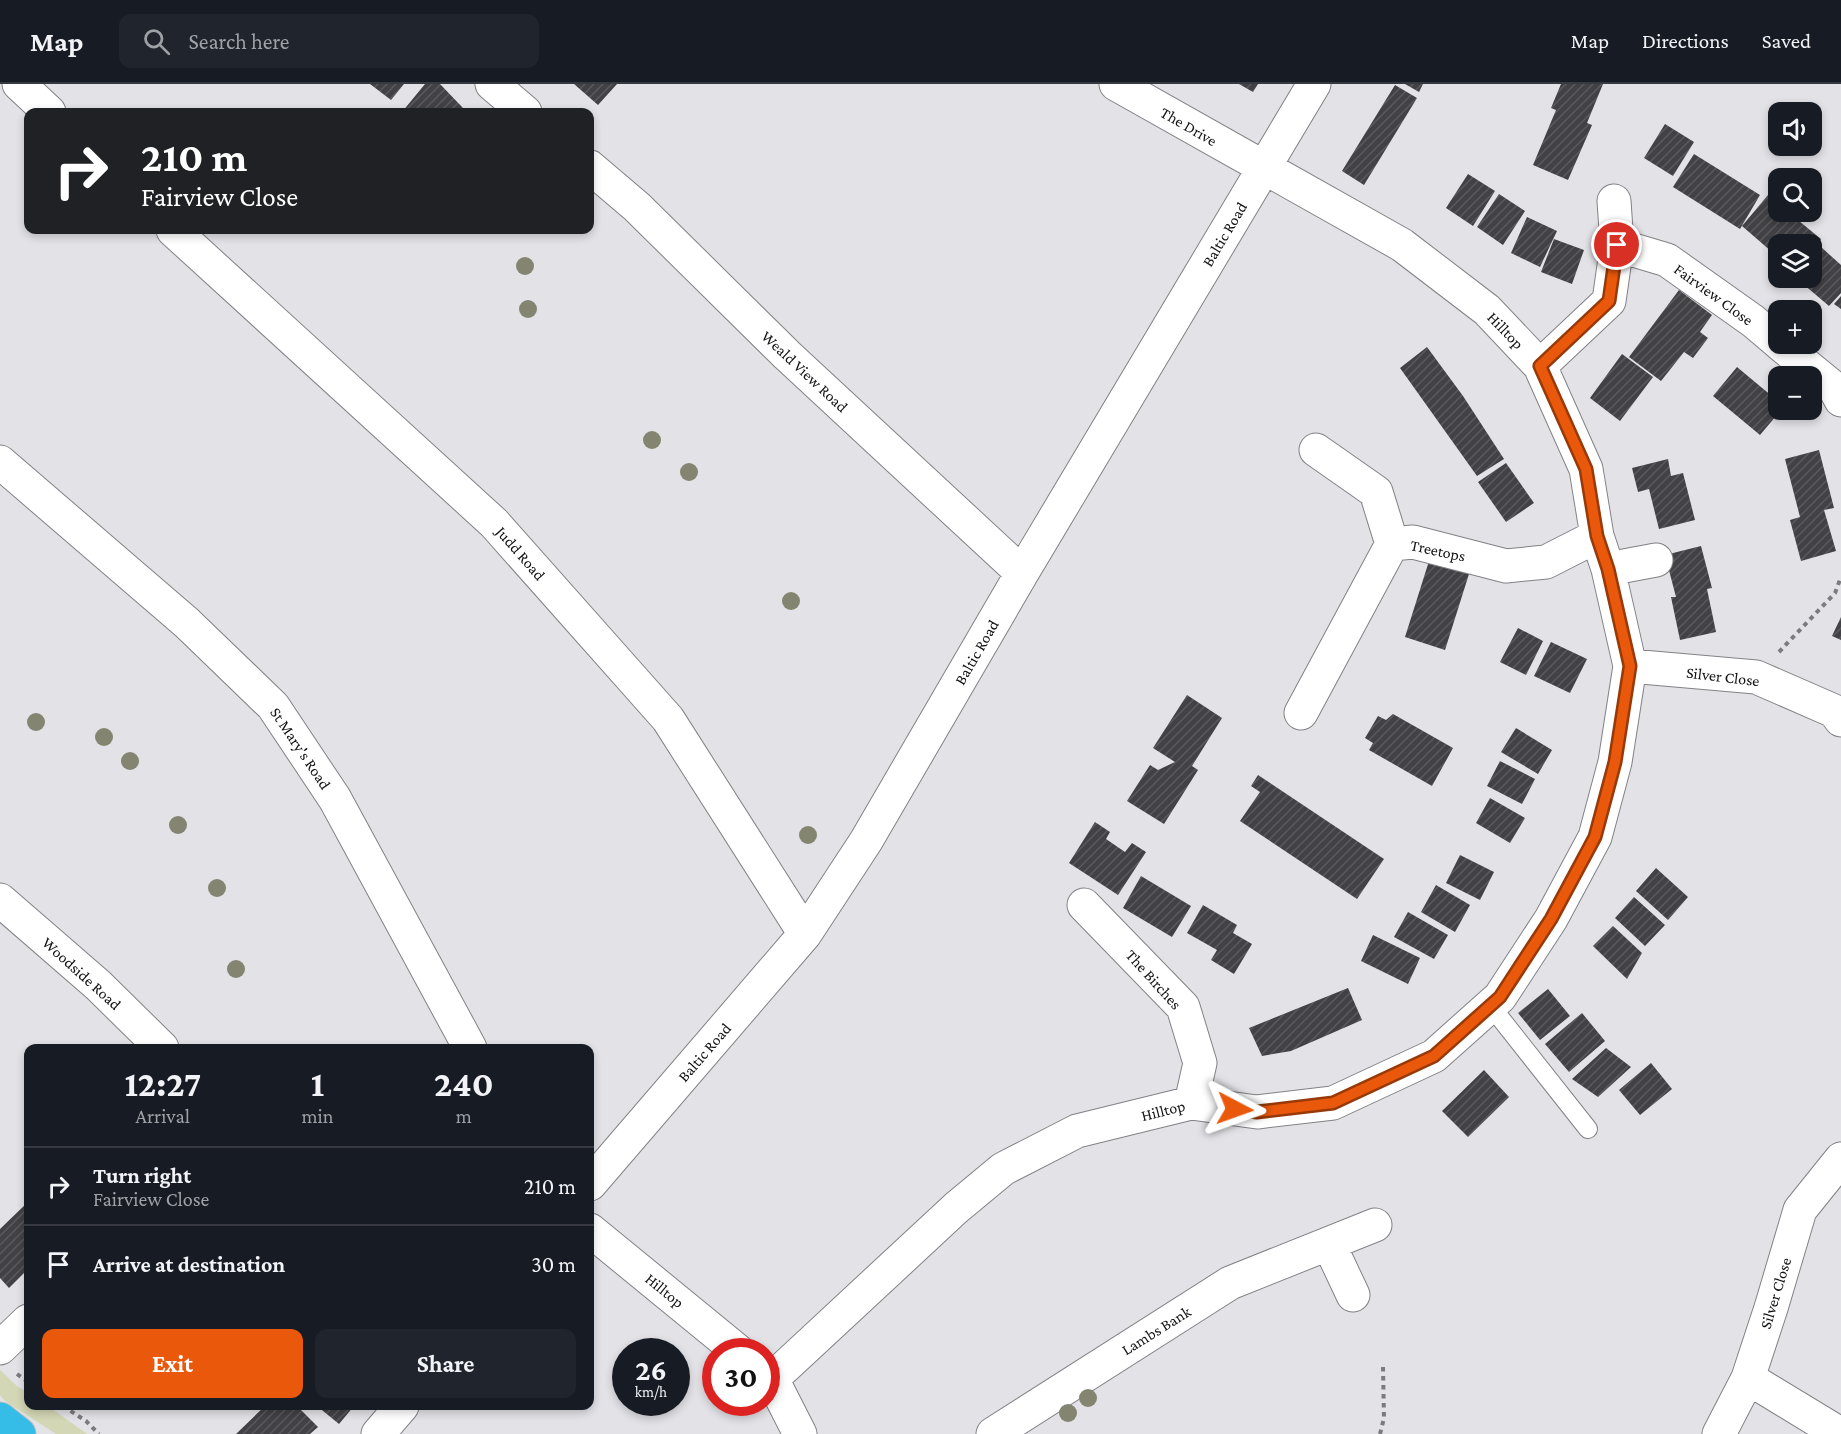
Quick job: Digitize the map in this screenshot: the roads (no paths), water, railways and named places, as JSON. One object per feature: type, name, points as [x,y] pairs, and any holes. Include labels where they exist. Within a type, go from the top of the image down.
[{"type":"highway","points":[[0,1419],[19,1434]]},
{"type":"street","points":[[19,84],[45,108]]},
{"type":"street","points":[[492,84],[520,108]]},
{"type":"street","name":"The Drive","points":[[1116,84],[1263,168]]},
{"type":"street","name":"Baltic Road","points":[[594,1179],[805,934],[866,841],[1022,573],[1314,84]]},
{"type":"street","name":"Hilltop","points":[[780,1367],[956,1208],[1003,1169],[1077,1131],[1191,1103],[1257,1112],[1333,1103],[1434,1056],[1500,997],[1551,919],[1595,837],[1615,762],[1630,666],[1608,569],[1597,536],[1586,469],[1540,366],[1487,310],[1402,245],[1263,168]]},
{"type":"street","name":"Weald View Road","points":[[594,170],[637,207],[787,355],[1022,573]]},
{"type":"street","points":[[1540,366],[1609,301],[1617,245],[1614,201]]},
{"type":"street","name":"Judd Road","points":[[176,234],[494,523],[668,720],[805,934]]},
{"type":"street","name":"Fairview Close","points":[[1617,245],[1667,260],[1768,333]]},
{"type":"street","name":"Fairview Close","points":[[1793,354],[1835,389],[1841,400]]},
{"type":"street","points":[[1316,450],[1376,492],[1392,544]]},
{"type":"street","name":"St Mary's Road","points":[[0,462],[187,623],[273,706],[335,799],[468,1044]]},
{"type":"street","name":"Treetops","points":[[1301,713],[1392,544],[1413,542],[1506,566],[1546,562],[1597,536]]},
{"type":"street","points":[[1608,569],[1656,560]]},
{"type":"street","name":"Silver Close","points":[[1630,666],[1756,676],[1834,711],[1841,720]]},
{"type":"street","name":"Woodside Road","points":[[0,900],[98,985],[158,1044]]},
{"type":"street","name":"The Birches","points":[[1084,905],[1183,1007],[1200,1063],[1191,1103]]},
{"type":"street","name":"Silver Close","points":[[1719,1434],[1748,1378],[1800,1210],[1841,1159]]},
{"type":"street","name":"Lambs Bank","points":[[993,1434],[1230,1283],[1376,1226]]},
{"type":"street","name":"Hilltop","points":[[594,1233],[722,1338]]},
{"type":"street","points":[[1329,1244],[1353,1295]]},
{"type":"street","points":[[0,1348],[24,1325]]},
{"type":"street","points":[[1748,1378],[1840,1434]]},
{"type":"street","points":[[780,1397],[800,1434]]},
{"type":"lane","points":[[1490,1005],[1588,1129]]}]
